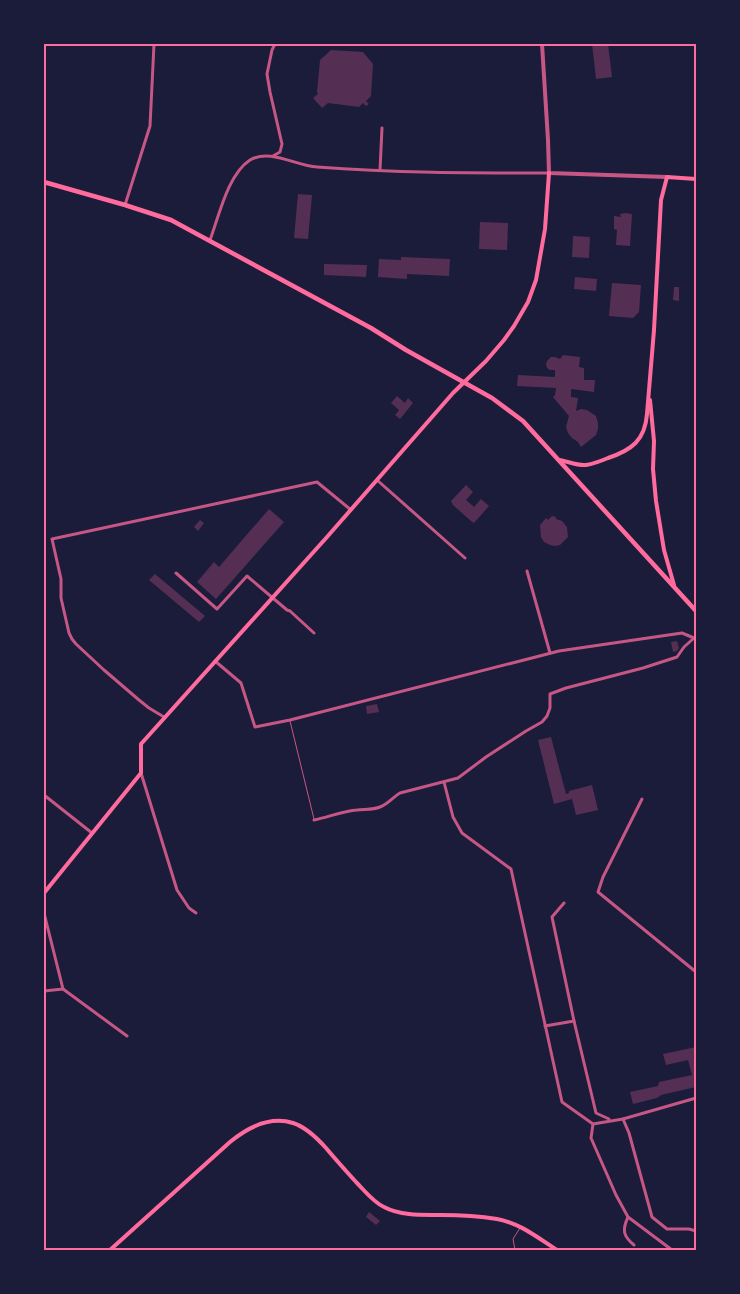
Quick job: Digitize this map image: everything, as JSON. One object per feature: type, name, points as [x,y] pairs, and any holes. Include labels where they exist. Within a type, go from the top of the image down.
[{"type":"main road","points":[[44,893],[141,773],[141,744],[454,392],[486,361],[504,340],[531,296],[536,280],[545,229],[549,173]]},
{"type":"main road","points":[[558,460],[584,466],[615,456],[634,446],[640,438],[646,422],[661,200],[667,177],[696,179]]},
{"type":"main road","points":[[44,182],[171,220],[371,328],[497,401],[517,416],[696,611]]},
{"type":"main road","points":[[649,386],[654,441],[656,501],[664,550],[674,585]]},
{"type":"main road","points":[[110,1250],[230,1142],[251,1128],[278,1122],[293,1123],[301,1126],[312,1135],[377,1203],[386,1208],[405,1214],[492,1218],[521,1227],[557,1250]]},
{"type":"street","points":[[125,205],[150,126],[154,44]]},
{"type":"street","points":[[273,156],[280,152],[282,144],[267,74],[275,44]]},
{"type":"street","points":[[542,44],[549,173]]},
{"type":"street","points":[[380,170],[382,128]]},
{"type":"street","points":[[210,240],[229,186],[239,171],[255,158],[273,156],[310,167],[427,172],[549,173],[667,177]]},
{"type":"street","points":[[377,480],[465,558]]},
{"type":"street","points":[[164,717],[149,708],[104,670],[72,638],[61,598],[61,579],[52,539],[317,482],[351,510]]},
{"type":"street","points":[[527,571],[550,653]]},
{"type":"street","points":[[176,573],[216,609],[247,576],[314,633]]},
{"type":"street","points":[[215,661],[241,683],[255,726],[290,720],[550,653],[682,632],[695,638],[684,647],[678,657],[550,694],[550,708],[542,722],[486,757],[458,778],[400,793],[381,807],[357,810],[314,820]]},
{"type":"street","points":[[141,773],[177,890],[189,908],[196,913]]},
{"type":"street","points":[[444,782],[453,817],[462,833],[511,869],[562,1102],[593,1124],[623,1119],[696,1098]]},
{"type":"street","points":[[44,795],[92,833]]},
{"type":"street","points":[[642,798],[603,877],[598,892],[696,972]]},
{"type":"street","points":[[564,903],[552,917],[574,1021],[596,1112],[612,1120]]},
{"type":"street","points":[[44,913],[63,989],[127,1036]]},
{"type":"street","points":[[44,991],[63,989]]},
{"type":"street","points":[[545,1026],[574,1021]]},
{"type":"street","points":[[623,1119],[629,1133],[652,1217],[667,1229],[689,1229],[696,1231]]},
{"type":"street","points":[[593,1124],[591,1138],[616,1195],[628,1217],[672,1250]]},
{"type":"street","points":[[628,1217],[624,1226],[626,1239],[634,1245]]},
{"type":"lane","points":[[290,720],[314,820]]},
{"type":"lane","points":[[515,1250],[513,1239],[521,1227]]},
{"type":"building","points":[[592,44],[608,44],[612,77],[596,79]]},
{"type":"building","points":[[331,50],[363,52],[373,64],[371,96],[366,101],[369,104],[366,106],[363,103],[359,107],[328,103],[322,108],[313,98],[318,94],[320,60]]},
{"type":"building","points":[[298,194],[312,195],[308,239],[294,238]]},
{"type":"building","points":[[620,214],[632,214],[630,246],[616,245],[617,230],[614,229],[614,216],[621,217]]},
{"type":"building","points":[[480,222],[508,223],[507,250],[479,249]]},
{"type":"building","points":[[573,236],[590,237],[589,258],[572,257]]},
{"type":"building","points":[[401,257],[450,259],[449,276],[407,274],[407,279],[378,277],[379,259],[401,260]]},
{"type":"building","points":[[324,264],[367,265],[366,277],[324,275]]},
{"type":"building","points":[[575,277],[597,279],[596,291],[574,289]]},
{"type":"building","points":[[612,283],[641,285],[639,312],[633,318],[609,316]]},
{"type":"building","points":[[674,287],[679,287],[679,301],[673,300]]},
{"type":"building","points":[[563,355],[580,357],[579,367],[584,368],[584,380],[595,380],[594,392],[571,389],[571,397],[578,398],[576,411],[581,409],[587,410],[596,416],[598,423],[596,435],[581,447],[568,433],[566,427],[569,416],[553,397],[556,388],[517,386],[518,375],[555,377],[555,370],[547,368],[547,361],[551,357],[560,359]]},
{"type":"building","points":[[397,396],[405,403],[408,398],[413,403],[400,419],[395,415],[399,410],[391,403]]},
{"type":"building","points":[[466,485],[473,492],[466,500],[474,507],[481,499],[489,506],[474,523],[453,505],[451,501]]},
{"type":"building","points":[[269,509],[284,522],[216,599],[197,582],[214,562],[219,567]]},
{"type":"building","points":[[552,516],[562,521],[567,527],[568,537],[560,545],[555,546],[544,542],[541,537],[540,525],[546,518],[548,520]]},
{"type":"building","points":[[200,520],[204,523],[198,531],[194,527]]},
{"type":"building","points":[[155,574],[205,616],[199,622],[149,580]]},
{"type":"building","points":[[677,641],[679,648],[673,652],[671,642]]},
{"type":"building","points":[[377,704],[379,712],[367,714],[366,706]]},
{"type":"building","points":[[551,737],[566,794],[569,791],[592,785],[598,810],[576,815],[572,799],[554,804],[538,740]]},
{"type":"building","points":[[696,1047],[696,1087],[633,1104],[630,1092],[658,1086],[659,1082],[692,1075],[688,1060],[666,1065],[663,1054]]},
{"type":"building","points":[[369,1212],[380,1221],[376,1225],[366,1217]]}]
